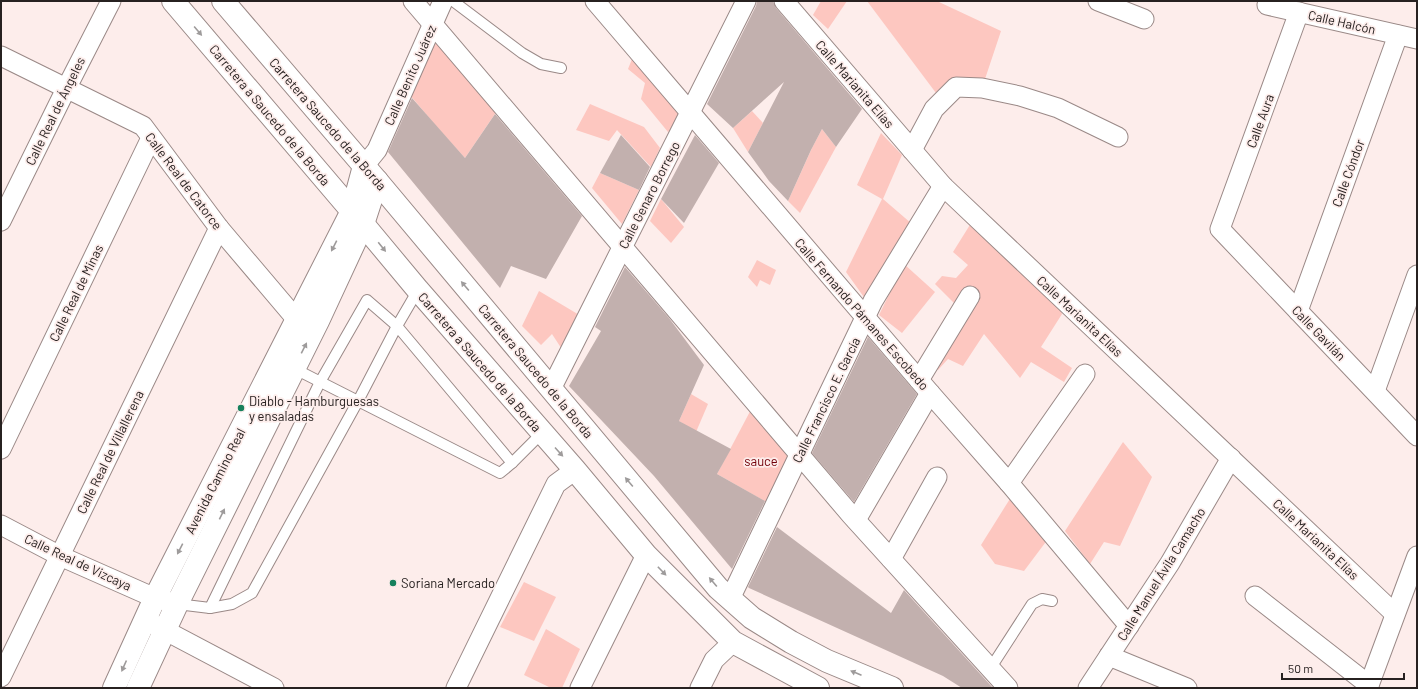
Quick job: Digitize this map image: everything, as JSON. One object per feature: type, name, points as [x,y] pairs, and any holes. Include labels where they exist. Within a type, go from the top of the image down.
[{"type":"street","name":"Calle Real de Ángeles","points":[[1,221],[111,1]]},
{"type":"street","name":"Carretera a Saucedo de la Borda","points":[[173,1],[418,290],[575,470],[646,555],[732,642],[816,688]]},
{"type":"street","name":"Carretera Saucedo de la Borda","points":[[223,1],[373,166],[551,389],[718,588],[752,618],[791,642],[827,661],[892,688]]},
{"type":"street","points":[[412,1],[856,520],[1008,688]]},
{"type":"street","name":"Calle Benito Juárez","points":[[373,166],[432,25],[444,1]]},
{"type":"street","name":"Calle Fernando Pámanes Escobedo","points":[[595,1],[1009,483],[1129,626]]},
{"type":"street","name":"Calle Genaro Borrego","points":[[551,389],[746,1]]},
{"type":"street","name":"Calle Marianita Elías","points":[[784,1],[943,186],[1395,614]]},
{"type":"street","points":[[1098,1],[1144,19]]},
{"type":"street","name":"Calle Halcón","points":[[1267,5],[1417,40]]},
{"type":"street","name":"Calle Aura","points":[[1220,229],[1299,12]]},
{"type":"street","name":"Calle Cóndor","points":[[1298,311],[1398,35]]},
{"type":"street","name":"Calle Real de Catorce","points":[[1,56],[143,126],[219,228],[297,320]]},
{"type":"street","points":[[912,150],[934,109],[956,87],[982,88],[1020,96],[1058,108],[1118,137]]},
{"type":"street","name":"Calle Real de Minas","points":[[1,449],[151,138]]},
{"type":"street","points":[[358,218],[373,166]]},
{"type":"street","name":"Calle Francisco E. García","points":[[730,599],[874,301],[943,186]]},
{"type":"street","name":"Avenida Camino Real","points":[[138,688],[285,364],[297,320],[358,218]]},
{"type":"street","name":"Avenida Camino Real","points":[[114,688],[155,598],[285,364],[318,321],[358,218]]},
{"type":"street","name":"Calle Real de Villallerena","points":[[1,677],[219,228]]},
{"type":"street","name":"Calle Gavilán","points":[[1220,229],[1417,436]]},
{"type":"street","points":[[1375,391],[1417,275]]},
{"type":"street","points":[[856,520],[970,296]]},
{"type":"street","points":[[1009,483],[1084,374]]},
{"type":"street","name":"Calle Manuel Ávila Camacho","points":[[1088,688],[1170,563],[1231,458]]},
{"type":"street","points":[[456,688],[556,484],[575,470]]},
{"type":"street","points":[[891,559],[937,477]]},
{"type":"street","name":"Calle Real de Vizcaya","points":[[1,525],[60,556],[155,598],[177,604]]},
{"type":"street","points":[[580,688],[646,555]]},
{"type":"street","points":[[1255,596],[1368,686],[1417,556]]},
{"type":"street","points":[[144,620],[165,630],[245,682],[274,688]]},
{"type":"street","points":[[700,688],[714,660],[732,642]]},
{"type":"street","points":[[1109,656],[1187,688]]},
{"type":"lane","points":[[453,1],[522,53],[541,64],[561,68]]},
{"type":"lane","points":[[177,604],[210,608],[232,604],[252,593],[358,402],[396,326],[418,290]]},
{"type":"lane","points":[[210,608],[320,382],[367,300],[396,326],[512,463]]},
{"type":"lane","points":[[285,364],[500,473],[542,433]]},
{"type":"lane","points":[[990,669],[1032,604],[1042,599],[1052,601]]},
{"type":"green space","points":[[821,1],[847,1],[828,29],[813,15]]},
{"type":"green space","points":[[867,1],[939,1],[1001,31],[982,88],[942,101]]},
{"type":"green space","points":[[439,33],[501,105],[465,158],[410,95]]},
{"type":"green space","points":[[636,49],[690,112],[668,132],[641,99],[645,83],[628,69]]},
{"type":"green space","points":[[590,104],[644,127],[660,148],[651,167],[617,130],[609,141],[576,130]]},
{"type":"green space","points":[[752,111],[763,123],[748,152],[733,128]]},
{"type":"green space","points":[[822,129],[836,147],[800,213],[788,201]]},
{"type":"green space","points":[[881,133],[902,155],[883,199],[912,224],[866,300],[846,272],[882,199],[857,185]]},
{"type":"green space","points":[[600,173],[639,190],[622,224],[592,188]]},
{"type":"green space","points":[[661,199],[684,227],[671,243],[650,221]]},
{"type":"green space","points":[[973,220],[1060,307],[1062,314],[1041,347],[1072,368],[1064,382],[1031,362],[1020,378],[984,334],[963,366],[948,359],[938,370],[933,366],[956,305],[935,284],[942,276],[956,278],[968,265],[953,252]]},
{"type":"green space","points":[[757,260],[776,270],[770,285],[760,280],[757,287],[748,277]]},
{"type":"green space","points":[[904,264],[935,292],[902,333],[879,315]]},
{"type":"green space","points":[[539,291],[586,319],[567,357],[552,334],[541,345],[522,326]]},
{"type":"green space","points":[[691,394],[708,404],[696,432],[679,421]]},
{"type":"green space","name":"sauce","points":[[755,402],[800,455],[775,507],[717,474]]},
{"type":"green space","points":[[1123,442],[1152,477],[1120,546],[1104,542],[1090,564],[1065,531]]},
{"type":"green space","points":[[1013,494],[1048,539],[1024,571],[995,564],[981,545]]},
{"type":"green space","points":[[524,582],[556,597],[534,641],[500,627]]},
{"type":"green space","points":[[546,629],[580,649],[562,688],[551,688],[524,675]]},
{"type":"building","points":[[757,1],[773,1],[776,8],[862,109],[836,147],[822,129],[788,201],[769,181],[748,152],[784,82],[733,128],[707,104],[756,6]]},
{"type":"building","points":[[412,98],[465,158],[495,114],[582,216],[546,279],[511,266],[500,288],[388,152]]},
{"type":"building","points":[[621,135],[650,167],[639,190],[600,173]]},
{"type":"building","points":[[695,135],[719,163],[684,223],[661,199]]},
{"type":"building","points":[[625,267],[669,318],[704,365],[679,421],[731,449],[717,474],[765,501],[732,569],[654,476],[569,386],[601,331],[595,327]]},
{"type":"building","points":[[868,337],[917,394],[854,502],[812,453]]},
{"type":"building","points":[[777,527],[891,613],[904,590],[993,688],[962,688],[943,676],[749,588],[748,587]]},
{"type":"place","name":"Diablo - Hamburguesas y ensaladas","points":[[241,408]]},
{"type":"place","name":"Soriana Mercado","points":[[393,583]]}]
